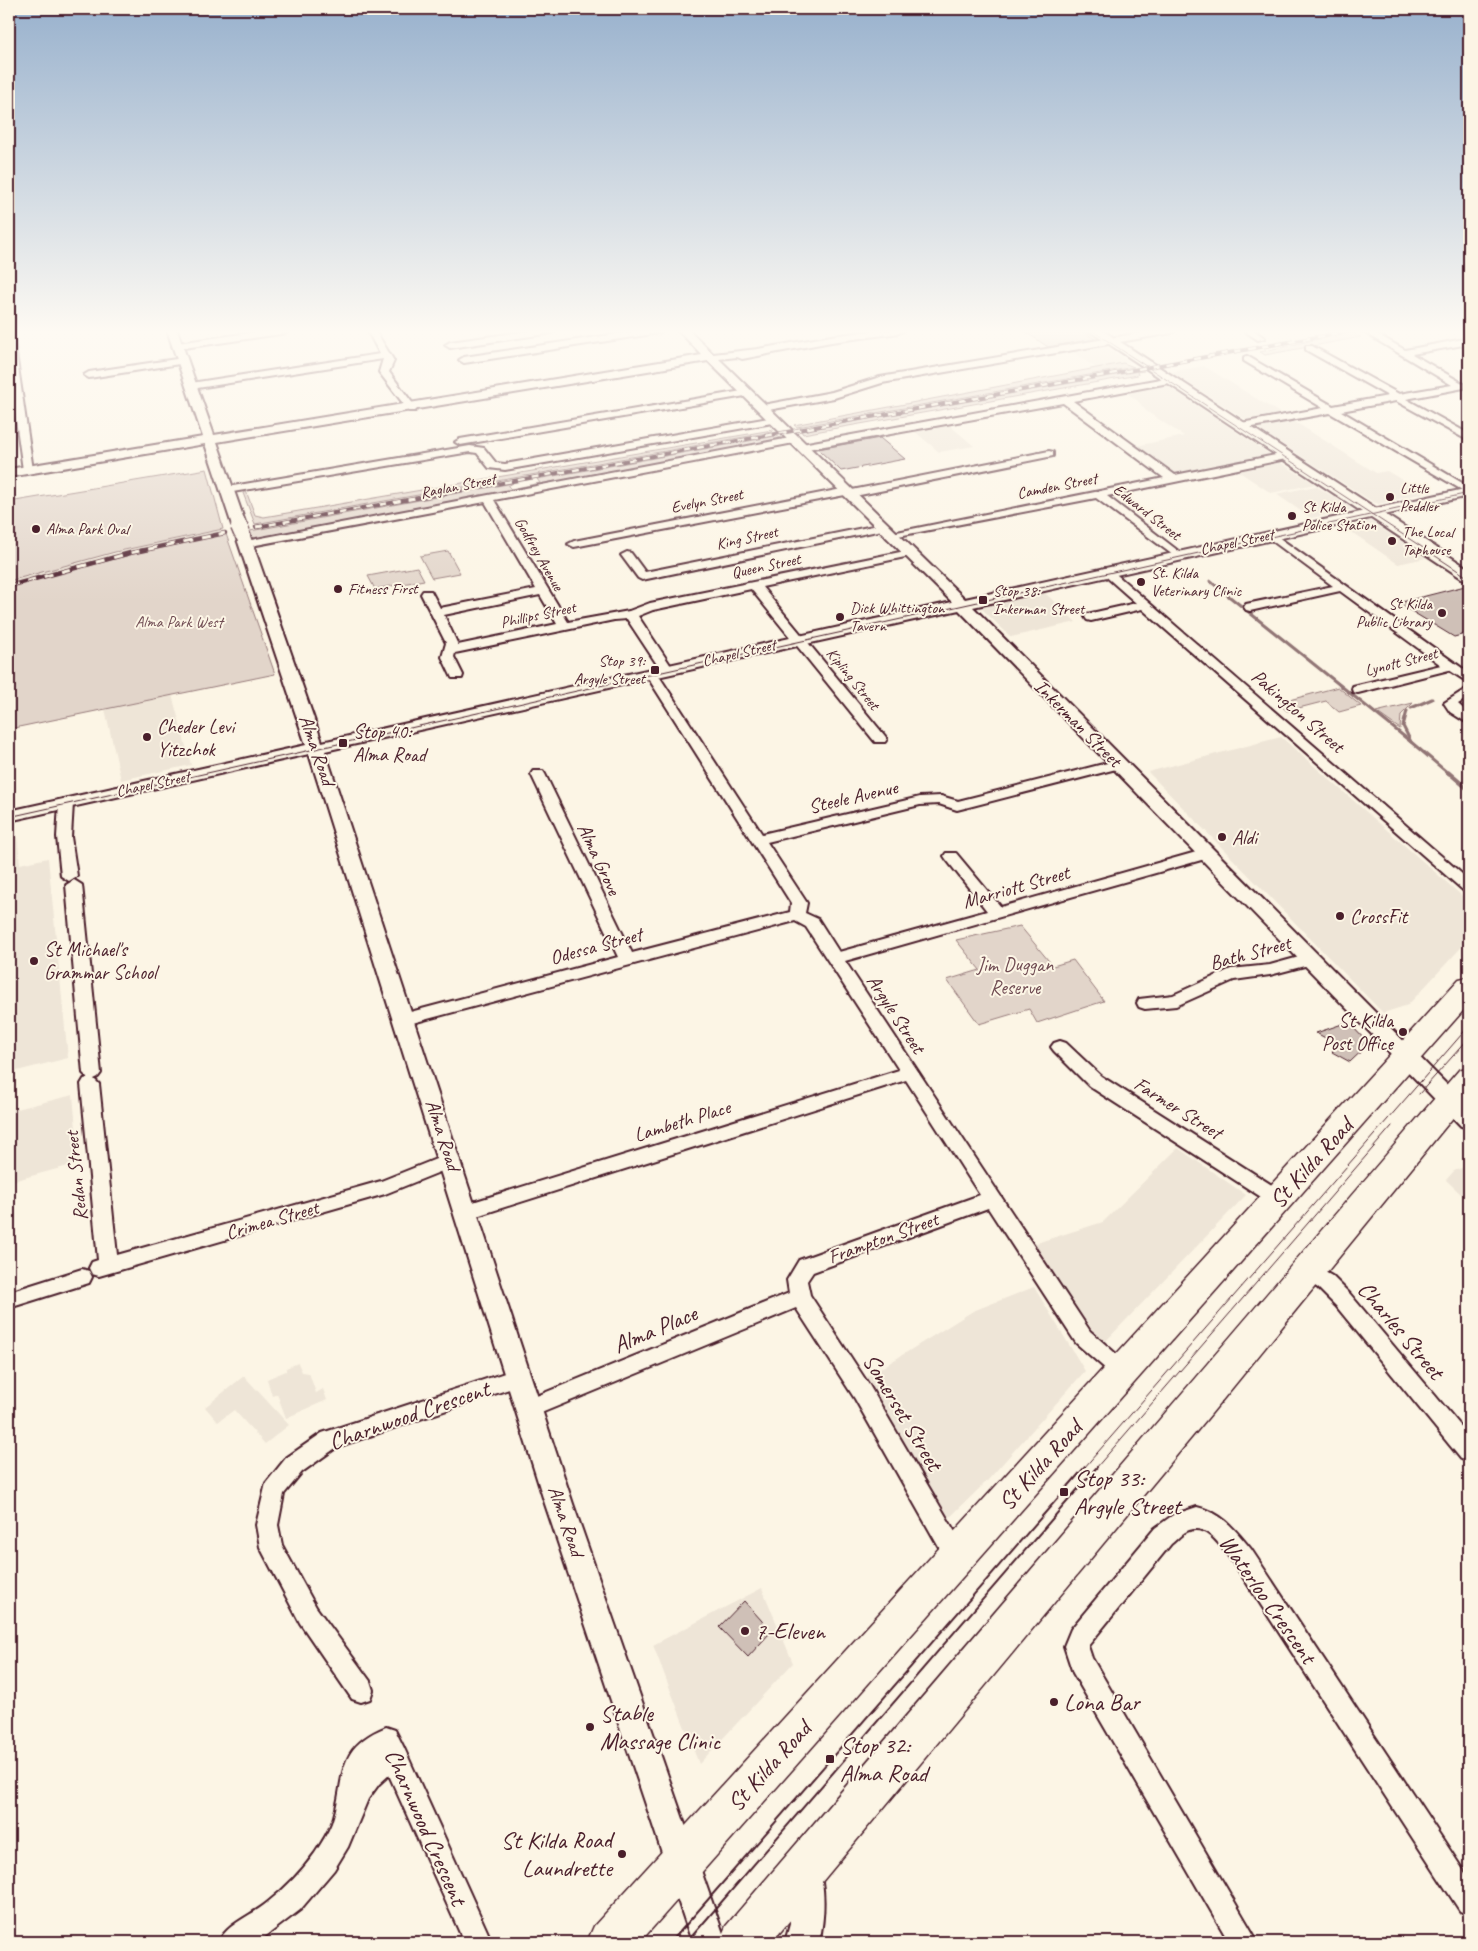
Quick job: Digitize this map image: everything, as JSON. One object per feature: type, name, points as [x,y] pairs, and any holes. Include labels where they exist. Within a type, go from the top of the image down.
[{"type":"highway","name":"St Kilda Road","points":[[610,1942],[1469,986]]},
{"type":"highway","points":[[742,1942],[1198,1403],[1307,1270],[1463,1099]]},
{"type":"main road","points":[[1234,421],[1469,576]]},
{"type":"street","points":[[20,421],[28,470]]},
{"type":"street","name":"Alma Road","points":[[203,421],[316,747],[453,1166],[560,1504],[709,1942]]},
{"type":"street","points":[[9,473],[332,421]]},
{"type":"street","points":[[455,451],[452,446],[458,442],[582,421]]},
{"type":"street","points":[[227,490],[455,451],[478,449],[493,466],[505,467],[768,421]]},
{"type":"street","name":"Inkerman Street","points":[[775,421],[961,604],[1406,1058],[1463,1099]]},
{"type":"street","name":"Raglan Street","points":[[243,534],[487,497],[935,421]]},
{"type":"street","points":[[1093,421],[1161,472],[1172,478]]},
{"type":"street","points":[[1241,426],[1268,421]]},
{"type":"street","points":[[1352,421],[1469,491]]},
{"type":"street","points":[[1439,421],[1469,438]]},
{"type":"street","points":[[9,435],[22,433]]},
{"type":"street","name":"Evelyn Street","points":[[574,544],[1049,454]]},
{"type":"street","name":"Camden Street","points":[[888,531],[1098,494],[1286,456]]},
{"type":"street","name":"Chapel Street","points":[[9,816],[1469,491]]},
{"type":"street","name":"Edward Street","points":[[1098,494],[1177,555]]},
{"type":"street","name":"Godfrey Avenue","points":[[487,497],[564,626]]},
{"type":"street","name":"King Street","points":[[627,555],[642,576],[888,531]]},
{"type":"street","points":[[1271,534],[1469,679]]},
{"type":"street","name":"Queen Street","points":[[631,616],[650,608],[910,553]]},
{"type":"street","name":"Pakington Street","points":[[1106,571],[1467,885]]},
{"type":"street","name":"Kipling Street","points":[[754,585],[880,739]]},
{"type":"street","points":[[1250,607],[1343,587]]},
{"type":"street","points":[[436,612],[542,591]]},
{"type":"street","points":[[427,594],[450,638],[451,650],[448,657],[457,675]]},
{"type":"street","points":[[1091,617],[1145,605]]},
{"type":"street","name":"Phillips Street","points":[[451,650],[620,614],[631,616]]},
{"type":"street","points":[[631,616],[659,671],[758,840],[799,902],[797,915]]},
{"type":"street","name":"Lynott Street","points":[[1358,690],[1451,666]]},
{"type":"street","points":[[1469,691],[1451,702],[1455,709],[1469,720]]},
{"type":"street","name":"Steele Avenue","points":[[758,840],[920,801],[941,800],[958,806],[1119,764]]},
{"type":"street","name":"Alma Grove","points":[[538,774],[626,959]]},
{"type":"street","name":"Redan Street","points":[[60,804],[71,880],[91,1078],[96,1270]]},
{"type":"street","name":"Marriott Street","points":[[835,959],[1207,854]]},
{"type":"street","points":[[951,856],[998,914]]},
{"type":"street","name":"Odessa Street","points":[[405,1019],[797,915]]},
{"type":"street","name":"Argyle Street","points":[[797,915],[812,923],[991,1199],[1083,1336],[1123,1372]]},
{"type":"street","name":"Bath Street","points":[[1145,1003],[1169,1002],[1184,998],[1231,976],[1270,970],[1310,959]]},
{"type":"street","name":"Farmer Street","points":[[1060,1047],[1095,1081],[1279,1199]]},
{"type":"street","name":"Lambeth Place","points":[[467,1211],[909,1073]]},
{"type":"street","name":"Crimea Street","points":[[9,1300],[96,1270],[118,1268],[160,1252],[453,1166]]},
{"type":"street","name":"Frampton Street","points":[[800,1297],[797,1280],[806,1266],[991,1199]]},
{"type":"street","name":"Charles Street","points":[[1307,1270],[1335,1291],[1469,1452]]},
{"type":"street","name":"Alma Place","points":[[530,1409],[800,1297]]},
{"type":"street","name":"Somerset Street","points":[[800,1297],[862,1392],[957,1557]]},
{"type":"street","name":"Charnwood Crescent","points":[[361,1690],[308,1615],[271,1547],[267,1524],[274,1490],[294,1465],[330,1440],[520,1377]]},
{"type":"street","name":"Waterloo Crescent","points":[[1244,1942],[1076,1653],[1079,1637],[1091,1622],[1164,1536],[1188,1518],[1207,1520],[1218,1527],[1243,1557],[1469,1902]]},
{"type":"street","name":"Charnwood Crescent","points":[[233,1942],[271,1917],[298,1894],[318,1870],[334,1847],[368,1776],[391,1748],[478,1942]]},
{"type":"street","points":[[802,1942],[807,1924],[805,1866]]},
{"type":"shaded area","points":[[830,421],[857,421],[801,431],[797,427]]},
{"type":"shaded area","points":[[1161,421],[1220,421],[1271,455],[1173,475],[1136,446],[1184,436]]},
{"type":"shaded area","points":[[1294,421],[1376,473],[1387,471],[1424,493],[1379,504],[1373,502],[1257,428]]},
{"type":"shaded area","points":[[948,424],[974,446],[939,452],[913,430]]},
{"type":"shaded area","points":[[772,432],[777,436],[257,529],[255,524]]},
{"type":"shaded area","points":[[1279,462],[1315,484],[1271,493],[1238,471]]},
{"type":"shaded area","points":[[1316,486],[1351,508],[1350,510],[1311,518],[1276,494]]},
{"type":"shaded area","points":[[1368,521],[1426,558],[1398,564],[1344,527]]},
{"type":"shaded area","points":[[223,529],[226,534],[137,553],[9,587],[9,581],[73,563]]},
{"type":"shaded area","points":[[1045,593],[1076,622],[1011,637],[981,608]]},
{"type":"shaded area","name":"Cheder Levi Yitzchok","points":[[172,695],[191,765],[121,780],[105,709]]},
{"type":"shaded area","points":[[1281,737],[1469,902],[1469,939],[1408,1005],[1383,1013],[1148,772]]},
{"type":"shaded area","name":"St Michael's Grammar School","points":[[16,825],[20,864],[48,858],[68,1058],[9,1073],[9,827]]},
{"type":"shaded area","points":[[73,1095],[79,1163],[9,1182],[9,1111]]},
{"type":"shaded area","points":[[1178,1148],[1246,1195],[1103,1344],[1030,1245],[1103,1222]]},
{"type":"shaded area","points":[[1469,1165],[1469,1192],[1462,1195],[1446,1180],[1454,1171]]},
{"type":"shaded area","points":[[1034,1287],[1085,1371],[988,1480],[942,1525],[862,1380],[973,1311]]},
{"type":"shaded area","points":[[298,1363],[302,1372],[309,1373],[316,1393],[323,1389],[327,1400],[286,1418],[277,1394],[272,1396],[267,1379],[286,1371],[286,1368]]},
{"type":"shaded area","points":[[244,1376],[289,1425],[265,1444],[234,1410],[218,1422],[205,1407]]},
{"type":"shaded area","name":"7-Eleven","points":[[762,1588],[793,1663],[699,1764],[653,1645]]},
{"type":"green space","points":[[815,421],[830,421],[797,427],[794,425]]},
{"type":"green space","points":[[857,421],[877,421],[803,434],[801,431]]},
{"type":"green space","points":[[772,430],[772,432],[255,524],[243,493],[246,491],[255,515],[264,517]]},
{"type":"green space","points":[[777,436],[780,438],[749,446],[259,538],[252,538],[250,531],[513,483],[508,486],[511,489],[540,483],[537,479]]},
{"type":"green space","points":[[207,469],[223,529],[115,552],[9,581],[9,502]]},
{"type":"green space","name":"Alma Park West","points":[[226,534],[275,674],[9,729],[9,587],[137,553]]},
{"type":"green space","points":[[448,551],[460,573],[432,578],[420,556]]},
{"type":"green space","points":[[417,567],[424,580],[375,589],[368,576]]},
{"type":"green space","points":[[1338,687],[1361,706],[1339,712],[1326,701],[1287,711],[1278,703]]},
{"type":"green space","points":[[1413,703],[1401,715],[1400,729],[1376,712]]},
{"type":"green space","name":"Jim Duggan Reserve","points":[[1020,926],[1053,966],[1073,960],[1104,1001],[1037,1023],[1029,1009],[979,1024],[947,980],[980,970],[956,940]]},
{"type":"building","points":[[880,438],[905,459],[841,471],[818,449]]},
{"type":"building","name":"St Kilda Public Library","points":[[1469,585],[1469,633],[1454,637],[1398,603]]},
{"type":"building","points":[[1348,1022],[1369,1044],[1350,1062],[1332,1052],[1339,1045],[1316,1033]]},
{"type":"building","name":"7-Eleven","points":[[744,1601],[762,1621],[769,1634],[748,1657],[719,1627]]},
{"type":"waterway","points":[[1210,581],[1411,742]]},
{"type":"waterway","points":[[1411,708],[1432,699]]},
{"type":"waterway","points":[[1407,711],[1403,726],[1411,742]]},
{"type":"waterway","points":[[1411,742],[1449,774]]},
{"type":"waterway","points":[[1448,772],[1469,790]]},
{"type":"tram line","points":[[1230,421],[1372,514]]},
{"type":"tram line","points":[[1372,514],[1469,493]]},
{"type":"tram line","points":[[9,817],[1372,514]]},
{"type":"tram line","points":[[1372,514],[1469,578]]},
{"type":"tram line","points":[[1084,1468],[1469,1026]]},
{"type":"tram line","points":[[1419,1094],[1469,1038]]},
{"type":"tram line","points":[[1096,1468],[1392,1126]]},
{"type":"tram line","points":[[671,1942],[1085,1467]]},
{"type":"tram line","points":[[687,1942],[1097,1467]]},
{"type":"railway","points":[[262,526],[256,527],[848,421]]},
{"type":"railway","points":[[9,586],[130,553],[225,533]]},
{"type":"place","name":"Little Peddler","points":[[1390,497]]},
{"type":"place","name":"St Kilda Police Station","points":[[1292,516]]},
{"type":"place","name":"Alma Park Oval","points":[[36,529]]},
{"type":"place","name":"The Local Taphouse","points":[[1392,541]]},
{"type":"place","name":"St. Kilda Veterinary Clinic","points":[[1141,582]]},
{"type":"place","name":"Fitness First","points":[[338,589]]},
{"type":"place","name":"Stop 38: Inkerman Street","points":[[983,600]]},
{"type":"place","name":"St Kilda Public Library","points":[[1442,613]]},
{"type":"place","name":"Dick Whittington Tavern","points":[[840,617]]},
{"type":"place","name":"Stop 39: Argyle Street","points":[[655,670]]},
{"type":"place","name":"Cheder Levi Yitzchok","points":[[147,737]]},
{"type":"place","name":"Stop 40: Alma Road","points":[[343,743]]},
{"type":"place","name":"Aldi","points":[[1222,837]]},
{"type":"place","name":"CrossFit","points":[[1340,916]]},
{"type":"place","name":"St Michael's Grammar School","points":[[34,961]]},
{"type":"place","name":"St Kilda Post Office","points":[[1403,1032]]},
{"type":"place","name":"Stop 33: Argyle Street","points":[[1064,1492]]},
{"type":"place","name":"7-Eleven","points":[[745,1631]]},
{"type":"place","name":"Lona Bar","points":[[1054,1702]]},
{"type":"place","name":"Stable Massage Clinic","points":[[590,1727]]},
{"type":"place","name":"Stop 32: Alma Road","points":[[830,1759]]},
{"type":"place","name":"St Kilda Road Laundrette","points":[[622,1854]]}]
